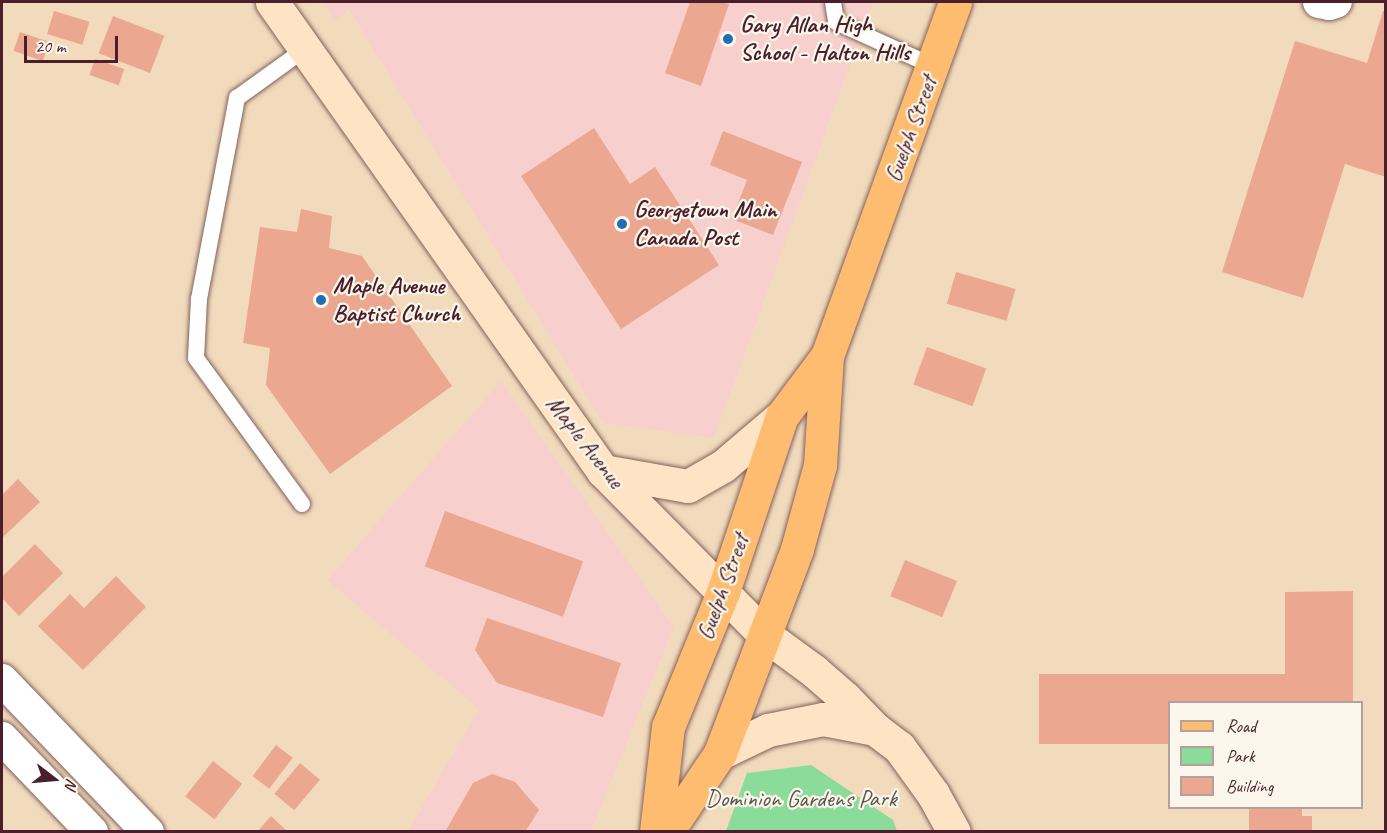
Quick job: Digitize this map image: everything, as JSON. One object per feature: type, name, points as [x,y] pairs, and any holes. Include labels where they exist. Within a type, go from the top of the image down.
[{"type":"main road","name":"Maple Avenue","points":[[272,2],[603,471],[765,635],[822,678],[875,729],[899,747],[933,794],[954,831]]},
{"type":"main road","name":"Guelph Street","points":[[667,831],[720,753],[797,549],[820,465],[827,356],[955,2]]},
{"type":"main road","name":"Guelph Street","points":[[656,831],[668,728],[723,592],[782,416],[827,356]]},
{"type":"main road","points":[[603,471],[688,486],[723,466],[782,416]]},
{"type":"main road","points":[[720,753],[768,730],[823,719],[875,729]]},
{"type":"street","points":[[1319,2],[1329,4],[1336,2]]},
{"type":"street","points":[[2,680],[148,831]]},
{"type":"street","points":[[2,738],[92,831]]},
{"type":"lane","points":[[833,2],[836,22],[933,66]]},
{"type":"lane","points":[[302,504],[196,358],[199,299],[237,98],[305,49]]},
{"type":"shaded area","points":[[323,2],[873,2],[714,438],[603,423],[349,10],[335,20]]},
{"type":"shaded area","points":[[501,381],[674,627],[591,831],[408,831],[479,709],[327,580]]},
{"type":"green space","name":"Dominion Gardens Park","points":[[811,765],[893,820],[897,831],[726,831],[747,773]]},
{"type":"building","points":[[690,2],[729,4],[701,86],[665,73]]},
{"type":"building","points":[[54,11],[89,22],[82,45],[47,34]]},
{"type":"building","points":[[1383,11],[1386,11],[1386,177],[1345,164],[1303,298],[1222,272],[1295,41],[1367,63]]},
{"type":"building","points":[[113,16],[164,36],[150,73],[99,53]]},
{"type":"building","points":[[20,32],[49,42],[43,61],[13,51]]},
{"type":"building","points":[[95,59],[124,69],[119,85],[89,75]]},
{"type":"building","name":"Georgetown Main Canada Post","points":[[594,128],[630,184],[655,167],[719,265],[621,329],[521,176]]},
{"type":"building","points":[[723,131],[802,162],[773,235],[732,219],[747,180],[710,165]]},
{"type":"building","name":"Maple Avenue Baptist Church","points":[[301,209],[332,216],[329,248],[362,256],[452,386],[330,474],[266,385],[270,348],[243,343],[260,227],[297,232]]},
{"type":"building","points":[[956,272],[1016,289],[1007,321],[947,304]]},
{"type":"building","points":[[927,347],[986,369],[973,406],[913,385]]},
{"type":"building","points":[[18,479],[40,502],[2,538],[2,495]]},
{"type":"building","points":[[445,511],[583,561],[563,617],[425,566]]},
{"type":"building","points":[[35,544],[63,573],[19,616],[2,598],[2,577]]},
{"type":"building","points":[[905,560],[957,581],[942,617],[890,596]]},
{"type":"building","points":[[116,576],[146,607],[83,670],[38,626],[70,594],[84,608]]},
{"type":"building","points":[[1353,591],[1353,701],[1168,701],[1168,744],[1039,744],[1039,674],[1285,674],[1285,592]]},
{"type":"building","points":[[487,618],[621,663],[603,717],[497,683],[475,650]]},
{"type":"building","points":[[276,745],[293,758],[269,789],[253,776]]},
{"type":"building","points":[[213,761],[242,784],[214,819],[185,796]]},
{"type":"building","points":[[300,763],[320,780],[294,810],[274,794]]},
{"type":"building","points":[[492,774],[515,782],[539,810],[525,832],[445,832],[473,783]]},
{"type":"building","points":[[1249,809],[1302,809],[1302,816],[1312,816],[1312,832],[1249,832]]},
{"type":"building","points":[[271,816],[288,832],[257,832]]},
{"type":"place","name":"Gary Allan High School - Halton Hills","points":[[728,39]]},
{"type":"place","name":"Georgetown Main Canada Post","points":[[622,224]]},
{"type":"place","name":"Maple Avenue Baptist Church","points":[[321,300]]}]
